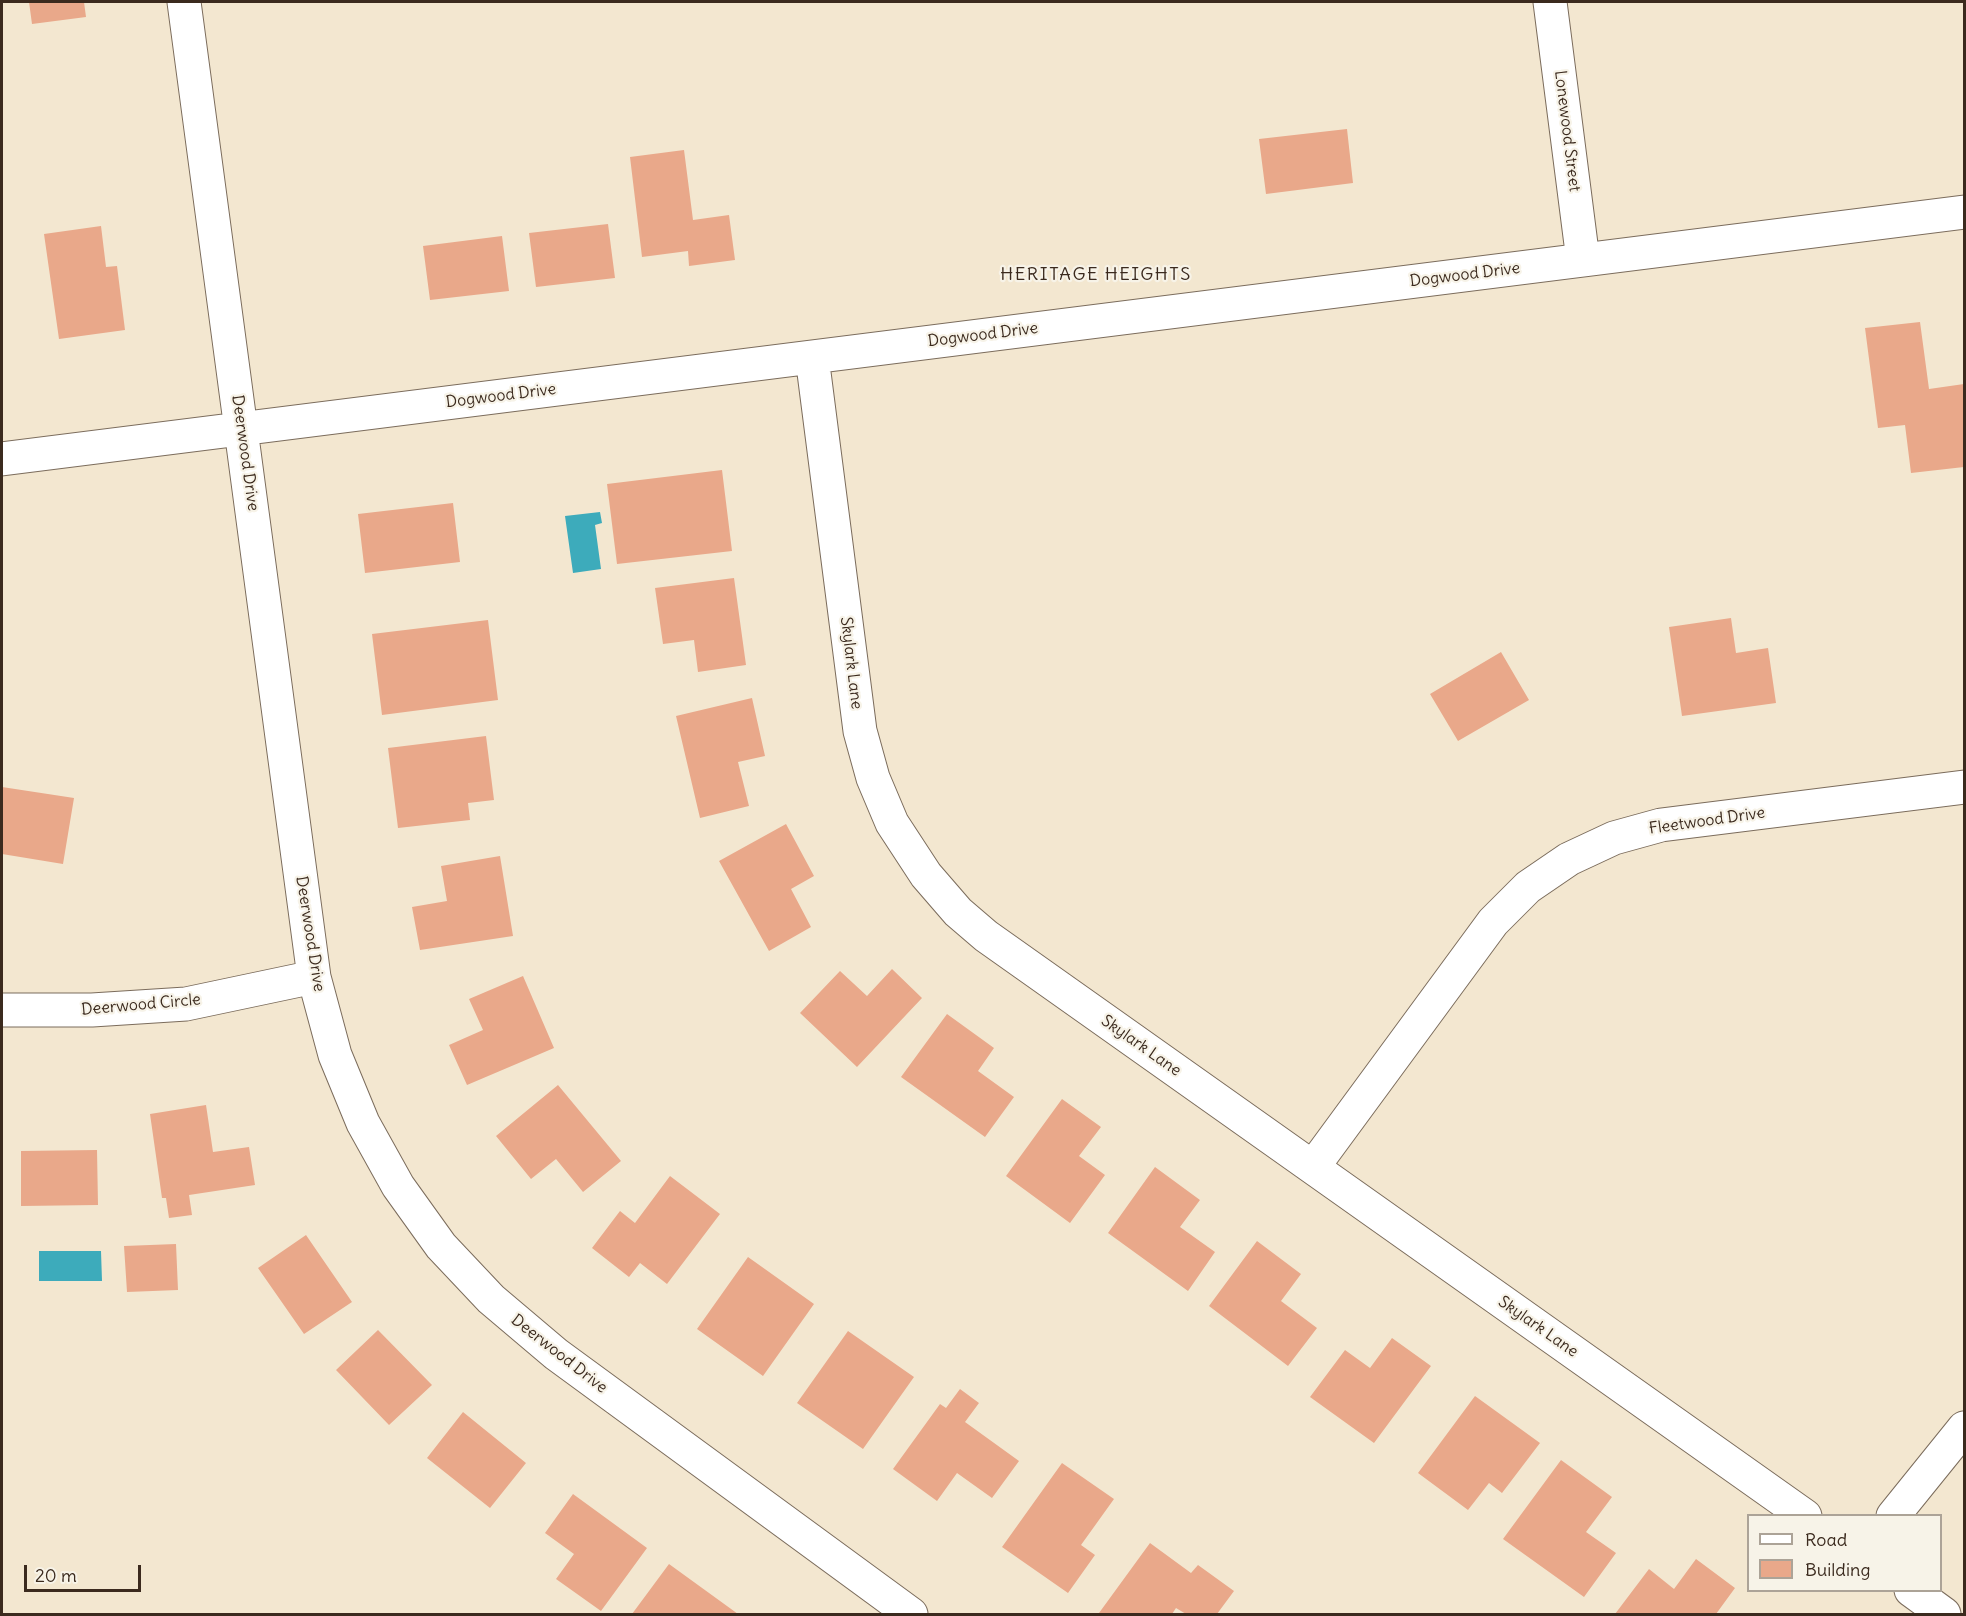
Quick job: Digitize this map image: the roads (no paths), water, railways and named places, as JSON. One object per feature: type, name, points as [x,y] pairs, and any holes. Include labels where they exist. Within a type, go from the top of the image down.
[{"type":"street","name":"Deerwood Drive","points":[[184,2],[314,977],[335,1055],[363,1123],[398,1186],[435,1237],[491,1299],[556,1354],[910,1614]]},
{"type":"street","name":"Lonewood Street","points":[[1550,2],[1583,260]]},
{"type":"street","name":"Dogwood Drive","points":[[2,459],[1965,212]]},
{"type":"street","name":"Skylark Lane","points":[[812,357],[860,731],[873,778],[892,823],[926,875],[958,912],[986,936],[1804,1514]]},
{"type":"street","name":"Fleetwood Drive","points":[[1313,1167],[1493,922],[1528,887],[1569,859],[1614,838],[1661,825],[1965,787]]},
{"type":"street","name":"Deerwood Circle","points":[[2,1010],[92,1010],[186,1004],[314,977]]},
{"type":"street","points":[[1894,1514],[1965,1428]]},
{"type":"street","points":[[1914,1592],[1944,1614]]},
{"type":"water","points":[[600,512],[602,523],[595,525],[601,569],[573,573],[565,516]]},
{"type":"water","points":[[39,1251],[101,1251],[102,1281],[39,1281]]},
{"type":"district","name":"HERITAGE HEIGHTS","points":[[1096,275]]}]
